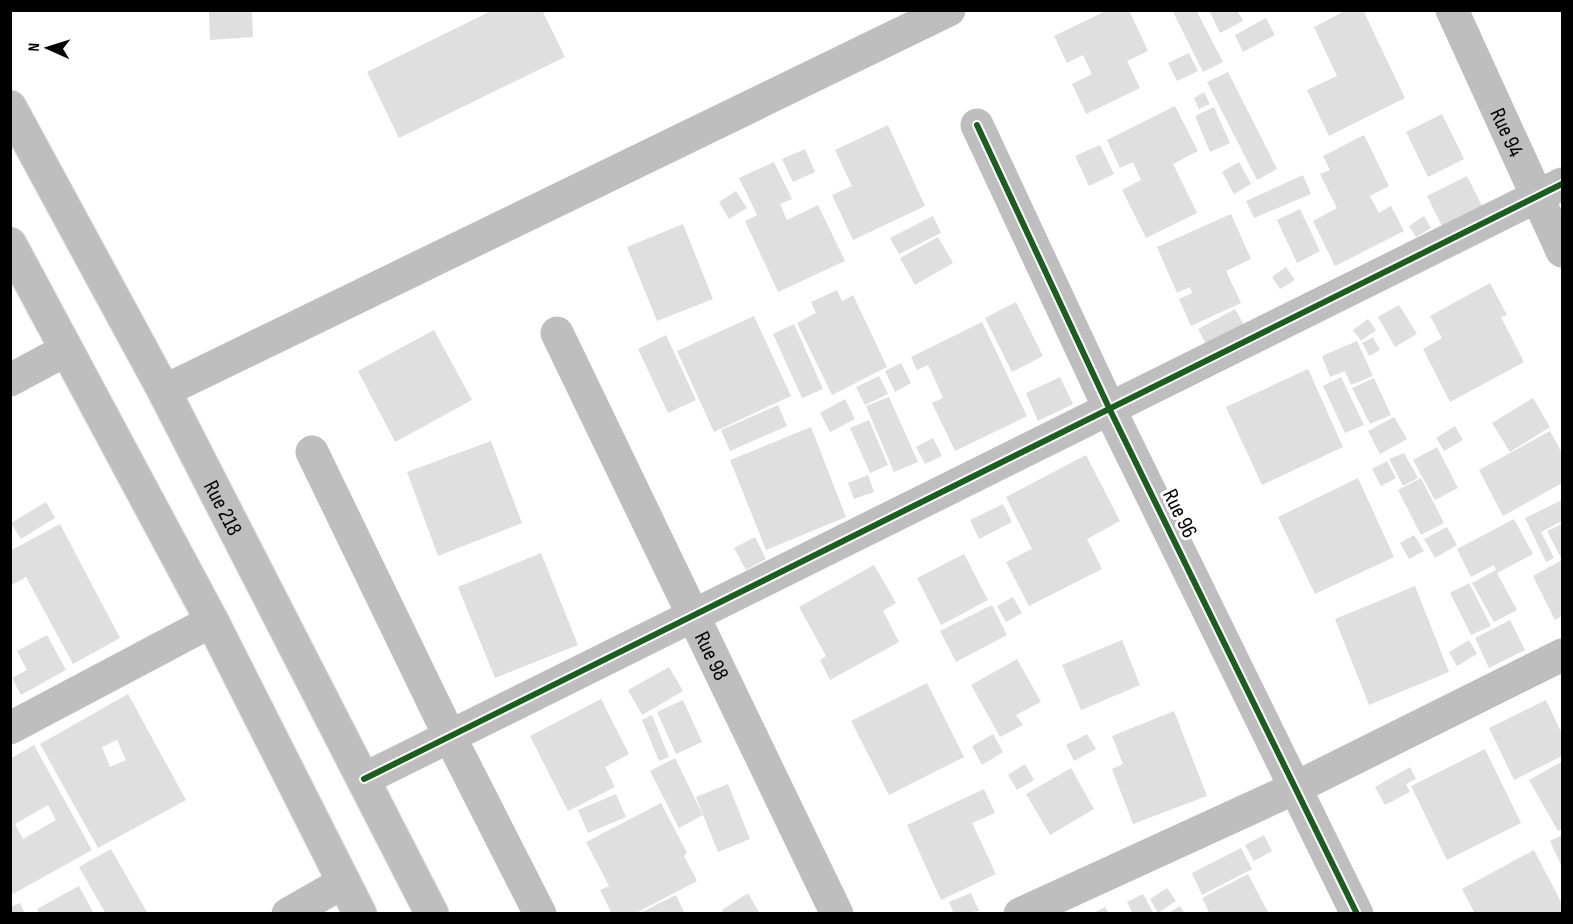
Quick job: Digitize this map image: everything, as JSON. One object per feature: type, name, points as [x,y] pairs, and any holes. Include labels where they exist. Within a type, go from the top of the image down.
[{"type":"main road","points":[[164,391],[950,10]]},
{"type":"main road","name":"Rue 94","points":[[1452,10],[1549,190],[1563,251]]},
{"type":"main road","name":"Rue 218","points":[[10,107],[164,391],[432,914]]},
{"type":"main road","name":"Rue 96","points":[[977,125],[1110,410],[1357,914]]},
{"type":"main road","points":[[364,779],[1549,190]]},
{"type":"main road","points":[[10,244],[212,621],[360,914]]},
{"type":"main road","name":"Rue 98","points":[[557,333],[837,914]]},
{"type":"main road","points":[[10,380],[66,350]]},
{"type":"main road","points":[[312,452],[450,737],[540,914]]},
{"type":"main road","points":[[10,728],[212,621]]},
{"type":"main road","points":[[1020,914],[1296,788],[1563,655]]},
{"type":"main road","points":[[288,914],[344,882]]},
{"type":"building","points":[[209,10],[252,10],[253,37],[210,40]]},
{"type":"building","points":[[493,10],[542,10],[565,57],[399,138],[367,72]]},
{"type":"building","points":[[1108,10],[1129,10],[1148,51],[1127,61],[1140,88],[1086,114],[1072,84],[1092,74],[1083,55],[1067,63],[1054,36]]},
{"type":"building","points":[[1172,10],[1196,10],[1223,62],[1203,72]]},
{"type":"building","points":[[1209,10],[1237,10],[1243,21],[1220,33]]},
{"type":"building","points":[[1347,10],[1363,10],[1405,98],[1329,136],[1307,90],[1337,76],[1314,27]]},
{"type":"building","points":[[1266,18],[1275,35],[1243,52],[1235,35]]},
{"type":"building","points":[[1189,53],[1198,71],[1177,81],[1168,63]]},
{"type":"building","points":[[1228,72],[1277,169],[1257,180],[1207,82]]},
{"type":"building","points":[[1204,92],[1210,104],[1199,109],[1194,98]]},
{"type":"building","points":[[1175,106],[1198,151],[1173,164],[1197,213],[1146,238],[1122,190],[1141,180],[1133,162],[1120,168],[1107,140]]},
{"type":"building","points":[[1214,107],[1230,143],[1210,152],[1195,116]]},
{"type":"building","points":[[1442,114],[1464,159],[1428,177],[1406,132]]},
{"type":"building","points":[[888,125],[925,206],[853,240],[832,195],[852,186],[835,150]]},
{"type":"building","points":[[1364,135],[1389,186],[1370,196],[1379,213],[1391,206],[1404,231],[1335,266],[1313,221],[1337,208],[1320,174],[1330,170],[1323,156]]},
{"type":"building","points":[[1100,145],[1114,174],[1089,186],[1075,156]]},
{"type":"building","points":[[805,149],[815,172],[793,182],[782,159]]},
{"type":"building","points":[[774,162],[792,199],[780,204],[787,220],[818,205],[845,261],[778,292],[745,221],[757,215],[739,178]]},
{"type":"building","points":[[1239,162],[1251,184],[1234,194],[1222,172]]},
{"type":"building","points":[[1303,175],[1311,194],[1254,218],[1246,201]]},
{"type":"building","points":[[1467,176],[1482,206],[1442,226],[1427,196]]},
{"type":"building","points":[[736,191],[747,208],[729,219],[719,202]]},
{"type":"building","points":[[1300,209],[1320,251],[1297,263],[1277,220]]},
{"type":"building","points":[[1231,214],[1251,259],[1226,271],[1241,303],[1191,326],[1179,299],[1192,293],[1190,287],[1177,293],[1157,247]]},
{"type":"building","points":[[933,216],[941,233],[899,254],[890,238]]},
{"type":"building","points":[[1424,216],[1431,228],[1416,237],[1409,226]]},
{"type":"building","points":[[683,224],[713,299],[657,321],[627,247]]},
{"type":"building","points":[[938,237],[953,263],[915,285],[900,258]]},
{"type":"building","points":[[1286,267],[1295,280],[1280,289],[1272,277]]},
{"type":"building","points":[[1490,283],[1507,315],[1501,317],[1524,362],[1450,402],[1423,349],[1442,338],[1430,316]]},
{"type":"building","points":[[837,290],[842,301],[853,295],[887,367],[832,395],[797,323],[816,313],[811,302]]},
{"type":"building","points":[[1016,302],[1043,356],[1012,372],[985,318]]},
{"type":"building","points":[[1399,305],[1417,334],[1395,347],[1378,317]]},
{"type":"building","points":[[1235,309],[1244,325],[1207,346],[1198,329]]},
{"type":"building","points":[[754,316],[791,396],[714,432],[677,351]]},
{"type":"building","points":[[1368,319],[1376,330],[1361,341],[1353,330]]},
{"type":"building","points":[[982,322],[1027,416],[955,451],[932,403],[943,398],[928,365],[917,370],[911,357]]},
{"type":"building","points":[[794,324],[823,389],[802,398],[773,334]]},
{"type":"building","points":[[434,330],[472,400],[395,442],[358,371]]},
{"type":"building","points":[[666,335],[696,400],[668,413],[638,349]]},
{"type":"building","points":[[1373,337],[1380,350],[1369,356],[1362,343]]},
{"type":"building","points":[[1357,341],[1373,376],[1351,385],[1345,371],[1330,377],[1322,356]]},
{"type":"building","points":[[901,363],[911,383],[895,392],[885,371]]},
{"type":"building","points":[[1308,369],[1343,447],[1262,485],[1226,407]]},
{"type":"building","points":[[879,376],[888,394],[865,405],[856,387]]},
{"type":"building","points":[[1060,377],[1073,404],[1038,421],[1026,393]]},
{"type":"building","points":[[1341,377],[1364,425],[1345,433],[1323,386]]},
{"type":"building","points":[[1374,378],[1391,415],[1370,424],[1352,388]]},
{"type":"building","points":[[889,397],[918,462],[894,472],[866,406]]},
{"type":"building","points":[[1533,398],[1550,427],[1510,452],[1492,423]]},
{"type":"building","points":[[845,399],[855,419],[830,432],[820,413]]},
{"type":"building","points":[[778,405],[787,426],[730,451],[721,430]]},
{"type":"building","points":[[1394,417],[1407,439],[1380,454],[1368,431]]},
{"type":"building","points":[[869,420],[888,465],[870,473],[850,428]]},
{"type":"building","points":[[1455,426],[1463,440],[1444,451],[1436,438]]},
{"type":"building","points":[[811,427],[846,517],[766,550],[730,460]]},
{"type":"building","points":[[1550,431],[1562,453],[1562,483],[1503,516],[1479,470]]},
{"type":"building","points":[[933,438],[942,456],[925,464],[916,447]]},
{"type":"building","points":[[491,441],[522,523],[438,556],[407,472]]},
{"type":"building","points":[[1437,447],[1458,488],[1435,500],[1413,460]]},
{"type":"building","points":[[1404,453],[1418,478],[1403,486],[1389,459]]},
{"type":"building","points":[[1086,455],[1120,521],[1087,539],[1102,569],[1029,606],[1006,562],[1032,549],[1006,497]]},
{"type":"building","points":[[1387,461],[1396,478],[1381,486],[1372,469]]},
{"type":"building","points":[[868,475],[874,492],[854,499],[848,483]]},
{"type":"building","points":[[1358,478],[1394,557],[1315,594],[1278,517]]},
{"type":"building","points":[[1421,478],[1444,523],[1421,535],[1398,490]]},
{"type":"building","points":[[1562,500],[1562,521],[1541,532],[1554,558],[1546,562],[1525,518]]},
{"type":"building","points":[[46,502],[55,518],[21,539],[11,523]]},
{"type":"building","points":[[1003,504],[1012,522],[979,539],[970,520]]},
{"type":"building","points":[[1514,519],[1533,554],[1497,573],[1517,610],[1494,622],[1472,583],[1496,570],[1494,565],[1471,577],[1457,549]]},
{"type":"building","points":[[60,524],[120,638],[73,664],[26,577],[10,586],[10,551]]},
{"type":"building","points":[[1562,524],[1562,560],[1547,531]]},
{"type":"building","points":[[1447,527],[1457,545],[1435,558],[1424,539]]},
{"type":"building","points":[[1414,535],[1424,551],[1409,559],[1400,543]]},
{"type":"building","points":[[755,537],[766,559],[746,570],[734,548]]},
{"type":"building","points":[[541,553],[578,645],[495,678],[458,587]]},
{"type":"building","points":[[964,554],[988,600],[941,625],[917,578]]},
{"type":"building","points":[[1562,560],[1562,616],[1555,620],[1533,576]]},
{"type":"building","points":[[874,565],[896,603],[883,611],[899,642],[830,680],[820,660],[826,656],[799,607]]},
{"type":"building","points":[[1469,583],[1491,626],[1471,635],[1450,593]]},
{"type":"building","points":[[1415,586],[1449,672],[1369,705],[1335,619]]},
{"type":"building","points":[[1013,597],[1022,613],[1006,622],[997,606]]},
{"type":"building","points":[[992,605],[1007,635],[956,662],[940,631]]},
{"type":"building","points":[[1510,620],[1525,650],[1489,668],[1475,638]]},
{"type":"building","points":[[47,635],[66,670],[21,695],[12,678],[27,670],[17,651]]},
{"type":"building","points":[[1122,640],[1140,685],[1081,710],[1062,665]]},
{"type":"building","points":[[1469,640],[1477,654],[1457,666],[1449,652]]},
{"type":"building","points":[[1017,659],[1041,702],[1016,715],[1023,725],[1000,737],[971,685]]},
{"type":"building","points":[[669,667],[683,691],[642,715],[628,690]]},
{"type":"building","points":[[927,683],[964,757],[889,795],[851,721]]},
{"type":"building","points":[[128,694],[186,800],[98,848],[40,744]],"holes":[[[117,740],[126,760],[110,767],[102,747]]]},
{"type":"building","points":[[601,699],[629,754],[605,767],[615,787],[568,811],[530,736]]},
{"type":"building","points":[[683,700],[702,742],[676,754],[657,712]]},
{"type":"building","points":[[1546,700],[1562,734],[1562,756],[1514,780],[1489,728]]},
{"type":"building","points":[[1174,711],[1207,796],[1133,824],[1112,769],[1123,764],[1112,736]]},
{"type":"building","points":[[652,715],[669,757],[659,761],[642,720]]},
{"type":"building","points":[[993,734],[1003,752],[982,765],[972,746]]},
{"type":"building","points":[[1087,734],[1096,749],[1074,761],[1066,745]]},
{"type":"building","points":[[34,745],[92,850],[13,894],[10,889],[10,759]],"holes":[[[48,805],[56,820],[23,839],[15,824]]]},
{"type":"building","points":[[1485,749],[1521,823],[1447,860],[1411,786]]},
{"type":"building","points":[[675,758],[703,815],[679,828],[650,771]]},
{"type":"building","points":[[1561,762],[1562,829],[1558,831],[1529,780]]},
{"type":"building","points":[[1025,764],[1034,780],[1017,790],[1008,775]]},
{"type":"building","points":[[1410,767],[1416,779],[1406,784],[1410,792],[1385,805],[1375,787]]},
{"type":"building","points":[[1071,768],[1094,809],[1050,835],[1026,794]]},
{"type":"building","points":[[728,784],[750,839],[718,852],[696,797]]},
{"type":"building","points":[[984,789],[995,813],[972,823],[996,874],[941,900],[907,825]]},
{"type":"building","points":[[616,794],[626,817],[588,833],[578,810]]},
{"type":"building","points":[[661,803],[687,853],[684,856],[697,881],[634,914],[612,914],[600,890],[609,886],[586,842]]},
{"type":"building","points":[[1264,835],[1272,851],[1254,861],[1245,845]]},
{"type":"building","points":[[1562,835],[1562,867],[1550,841]]},
{"type":"building","points":[[1241,848],[1252,869],[1202,895],[1192,873]]},
{"type":"building","points":[[111,849],[148,914],[106,914],[79,867]]},
{"type":"building","points":[[1534,850],[1562,904],[1562,914],[1475,914],[1462,889]]},
{"type":"building","points":[[1248,874],[1269,914],[1210,914],[1202,898]]},
{"type":"building","points":[[79,886],[94,914],[39,914],[37,909]]},
{"type":"building","points":[[1167,888],[1176,901],[1158,913],[1150,899]]},
{"type":"building","points":[[748,893],[760,914],[724,914],[722,910]]},
{"type":"building","points":[[971,893],[979,911],[954,914],[949,902]]},
{"type":"building","points":[[1143,894],[1154,914],[1133,914],[1127,902]]},
{"type":"building","points":[[676,895],[685,914],[638,914]]},
{"type":"building","points":[[20,903],[25,914],[10,914],[10,907]]},
{"type":"building","points":[[1180,906],[1185,914],[1167,914]]},
{"type":"building","points":[[1105,907],[1109,914],[1092,914]]},
{"type":"cycle path","points":[[977,125],[1110,410],[1357,914]]},
{"type":"cycle path","points":[[364,779],[1562,184]]}]
